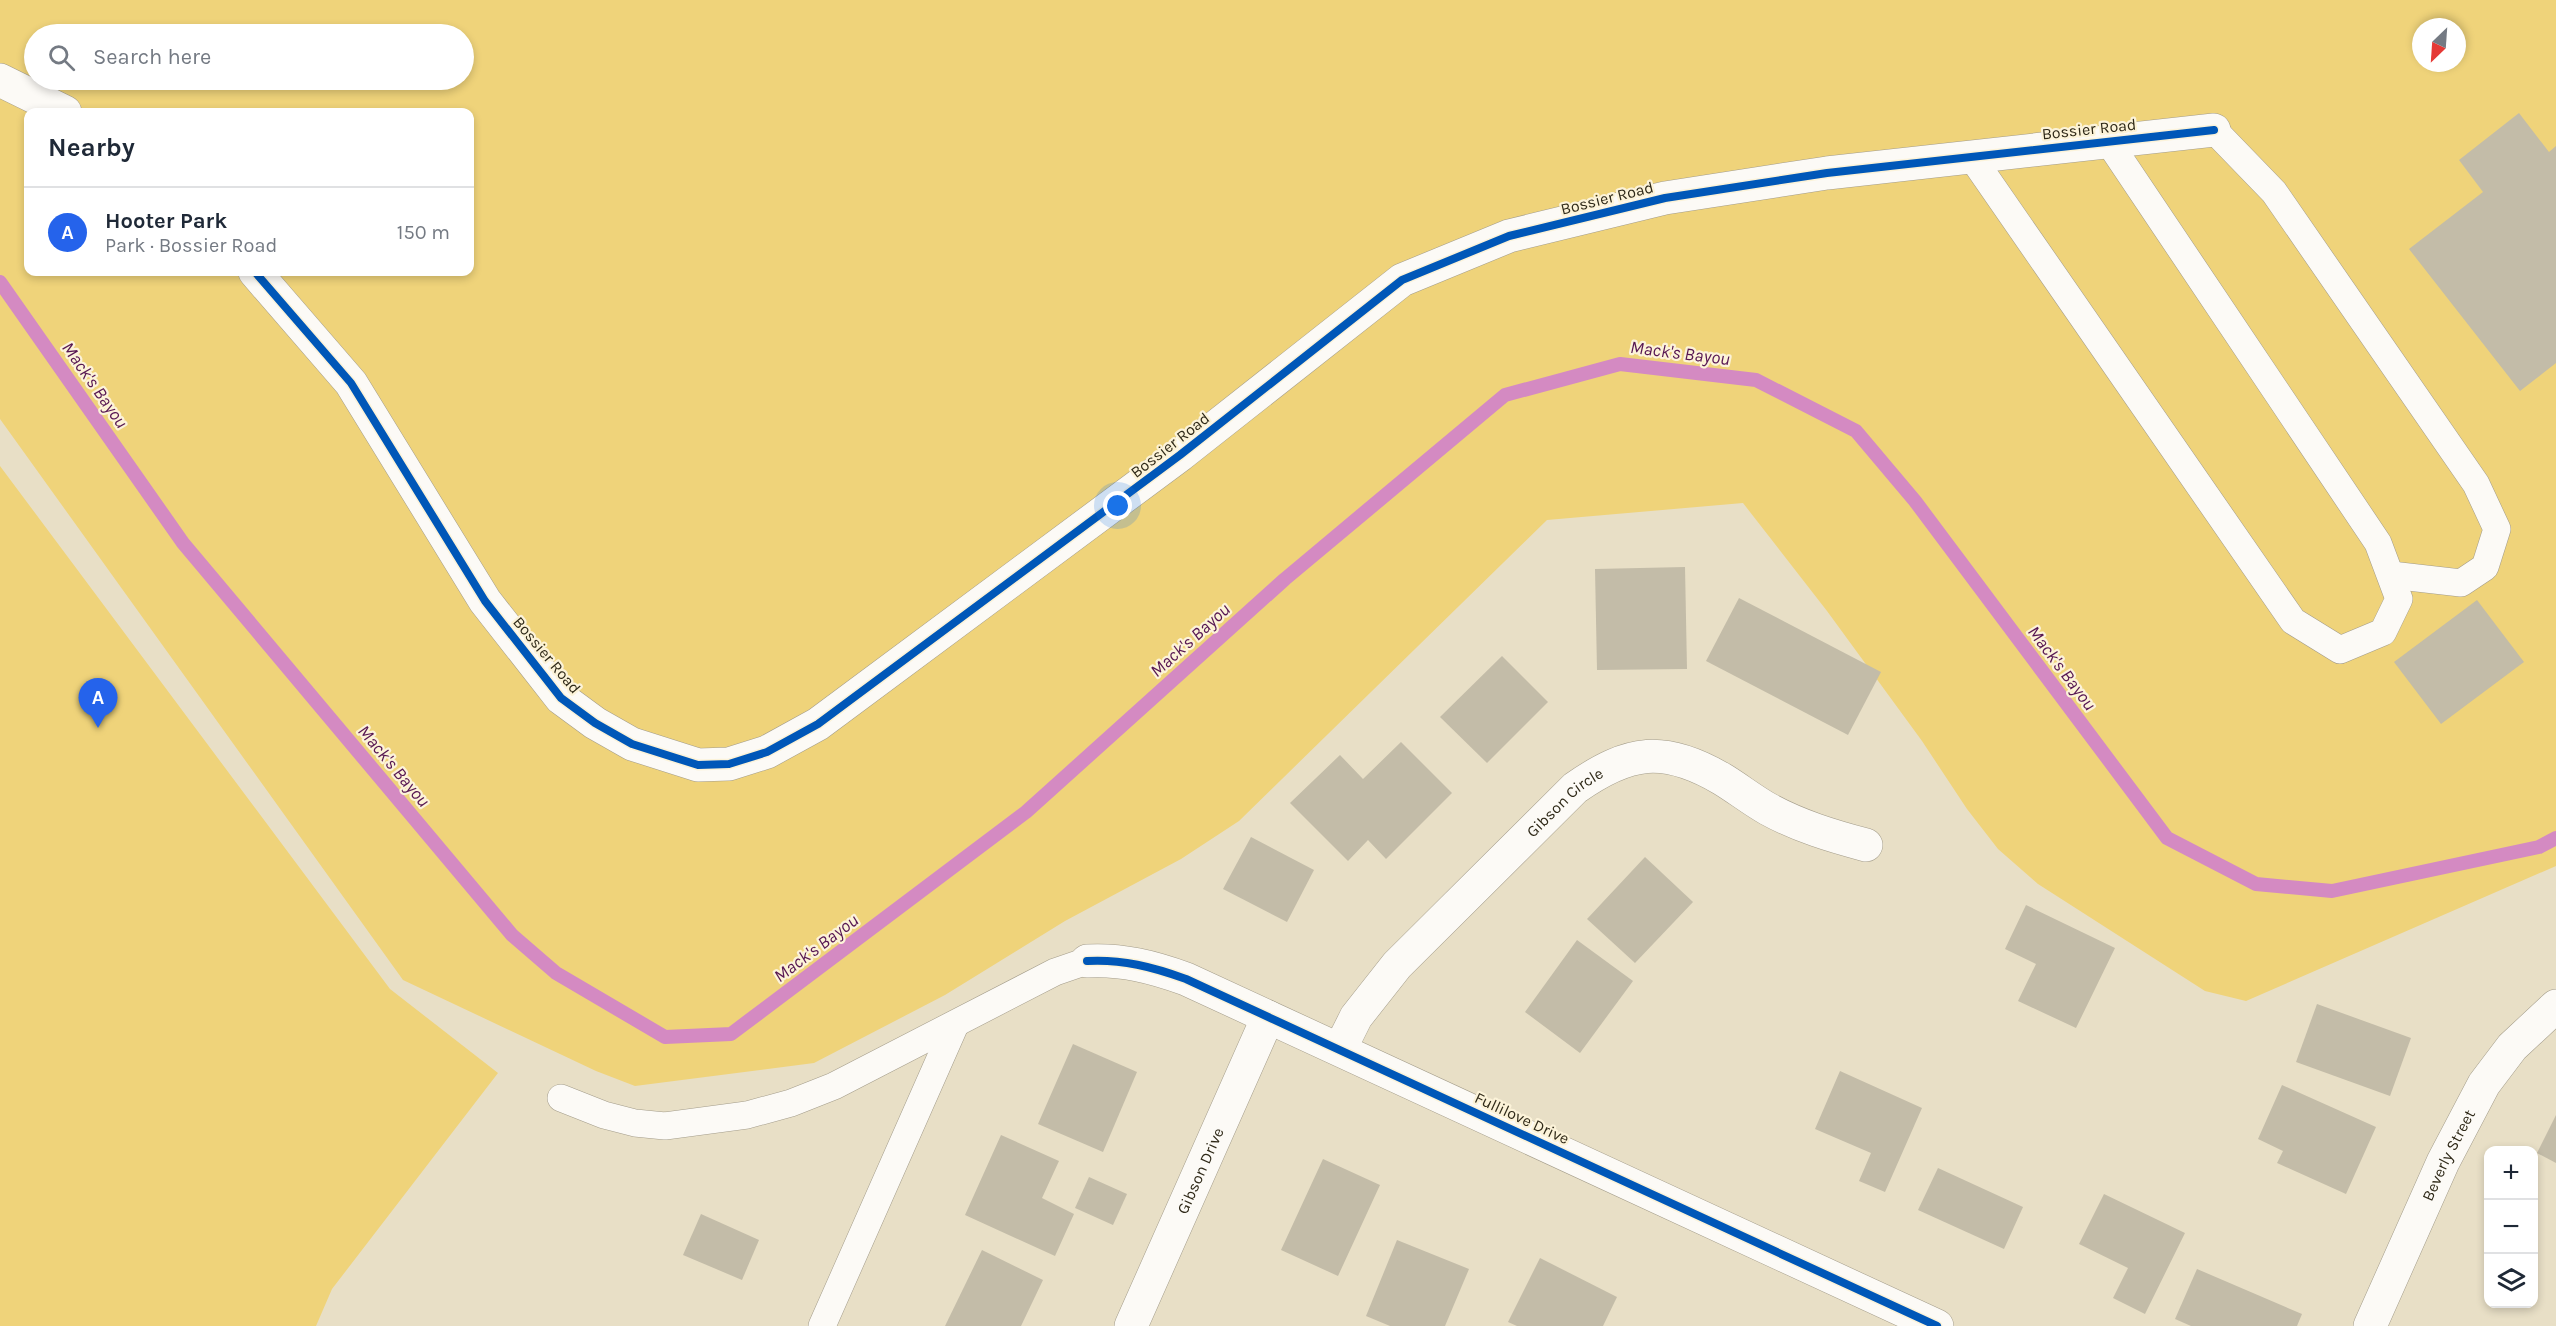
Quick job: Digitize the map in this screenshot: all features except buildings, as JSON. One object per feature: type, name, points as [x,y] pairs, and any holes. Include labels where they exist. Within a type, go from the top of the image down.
[{"type":"street","points":[[0,80],[57,108]]},
{"type":"street","name":"Bossier Road","points":[[258,276],[351,383],[485,601],[561,698],[594,723],[632,744],[698,765],[729,764],[767,752],[818,724],[1152,476],[1402,280],[1509,236],[1665,198],[1827,173],[2214,129]]},
{"type":"street","name":"Gibson Circle","points":[[1340,1049],[1356,1017],[1397,965],[1575,788],[1597,772],[1626,759],[1660,754],[1692,764],[1722,779],[1766,808],[1795,822],[1827,835],[1866,845]]},
{"type":"street","name":"Fullilove Drive","points":[[1087,961],[1108,959],[1158,969],[1186,979],[1937,1326]]},
{"type":"street","name":"Beverly Street","points":[[2370,1326],[2444,1162],[2479,1093],[2512,1047],[2556,1006]]},
{"type":"street","name":"Gibson Drive","points":[[1131,1326],[1268,1017]]},
{"type":"lane","points":[[2214,129],[2274,192],[2476,483],[2498,529],[2485,567],[2461,583],[2391,575]]},
{"type":"lane","points":[[1971,156],[2293,621],[2340,650],[2383,632],[2399,599],[2378,543],[2108,141]]},
{"type":"lane","points":[[561,1098],[604,1115],[635,1123],[665,1126],[747,1115],[790,1103],[834,1086],[1055,972],[1087,961]]},
{"type":"lane","points":[[822,1326],[955,1025]]},
{"type":"shaded area","points":[[0,0],[2556,0],[2556,866],[2246,1001],[2205,991],[2038,884],[1998,849],[1967,809],[1922,741],[1827,611],[1743,503],[1547,520],[1239,821],[1181,859],[1065,921],[945,995],[814,1063],[635,1086],[596,1071],[403,980],[0,419]]},
{"type":"shaded area","points":[[0,466],[390,989],[498,1073],[332,1289],[316,1326],[0,1326]]},
{"type":"waterway","name":"Mack's Bayou","points":[[0,282],[183,543],[512,935],[556,973],[665,1037],[731,1034],[1026,812],[1285,579],[1505,395],[1620,364],[1756,380],[1856,431],[1915,501],[2167,838],[2256,884],[2332,891],[2539,847],[2556,838]]},
{"type":"cycle path","points":[[258,276],[351,383],[485,601],[561,698],[595,723],[632,744],[698,765],[729,764],[767,752],[818,724],[1180,455],[1402,280],[1509,236],[1665,198],[1827,173],[2214,130]]},
{"type":"cycle path","points":[[1087,961],[1113,961],[1137,965],[1186,979],[1937,1326]]},
{"type":"place","name":"Hooter Park","points":[[98,728]]}]
